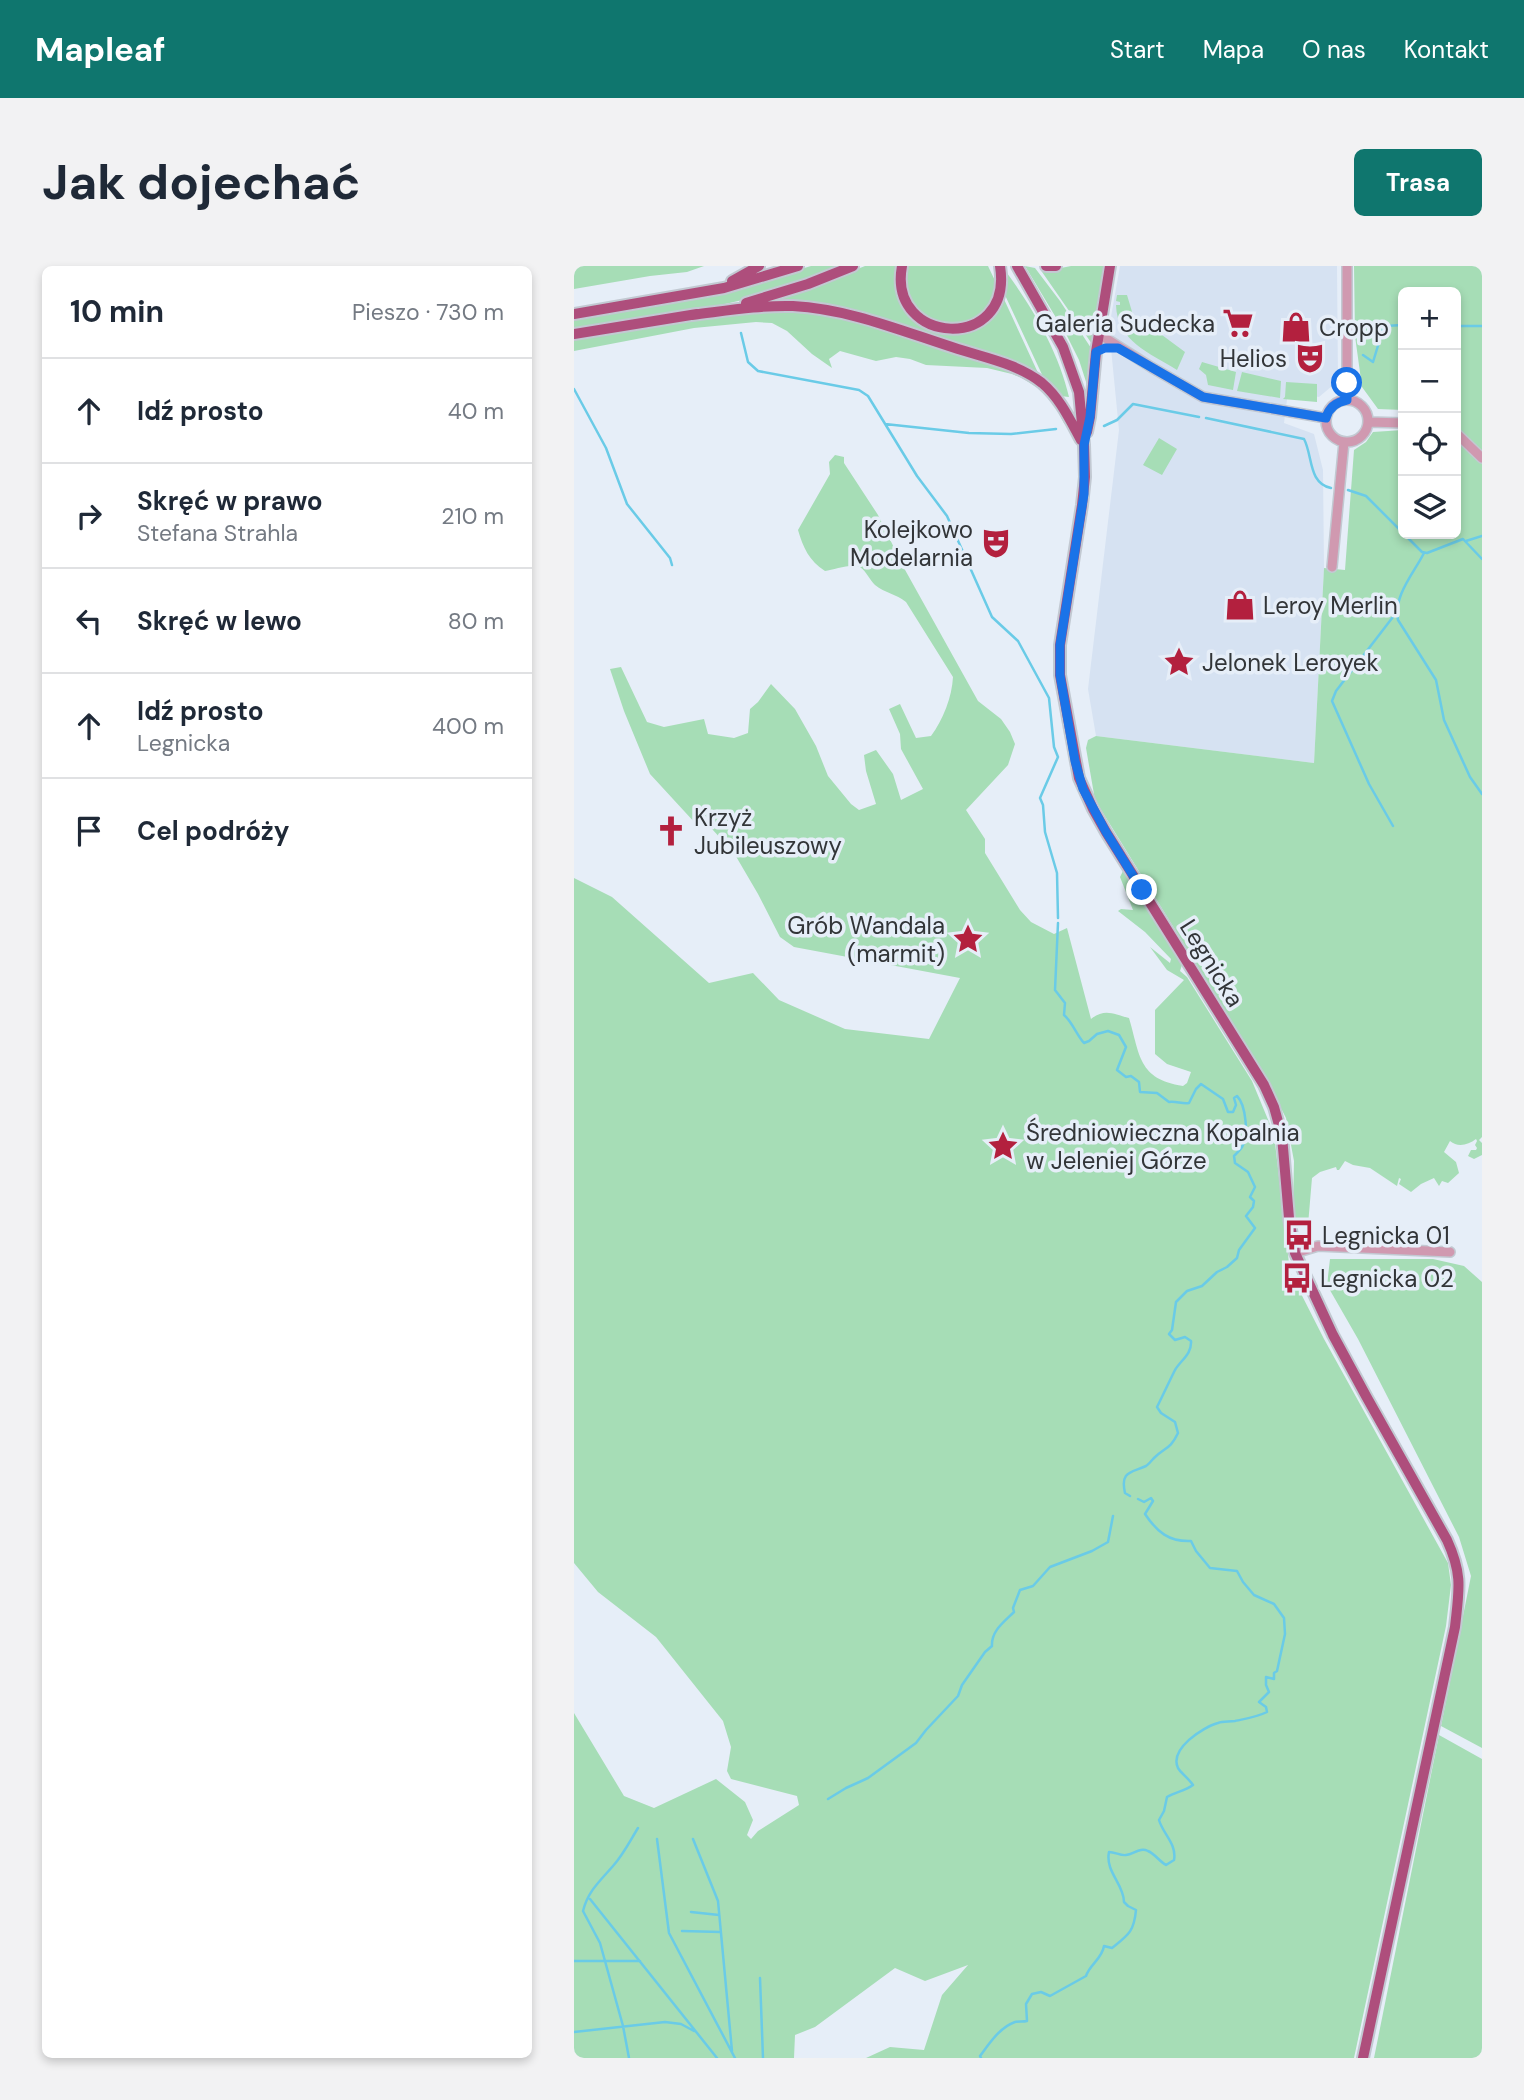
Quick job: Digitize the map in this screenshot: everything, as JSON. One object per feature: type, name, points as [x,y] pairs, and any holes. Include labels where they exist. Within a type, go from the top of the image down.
[{"type":"main road","points":[[686,296],[731,281],[759,266]]},
{"type":"main road","points":[[574,314],[686,296],[748,282],[798,266]]},
{"type":"main road","points":[[574,334],[738,306],[784,293],[853,266]]},
{"type":"main road","points":[[902,266],[901,289],[912,312],[934,326],[957,330],[978,323],[995,306],[1001,289],[1000,266]]},
{"type":"main road","name":"Legnicka","points":[[1010,266],[1031,293]]},
{"type":"main road","name":"Legnicka","points":[[1017,266],[1071,364],[1079,392],[1084,445],[1084,494],[1062,627],[1059,663],[1079,778],[1106,832],[1264,1085],[1280,1126],[1285,1151],[1289,1218],[1295,1252],[1333,1335],[1457,1561],[1460,1585],[1455,1627],[1363,2058]]},
{"type":"main road","points":[[1046,266],[1056,266]]},
{"type":"main road","points":[[1084,445],[1110,266]]},
{"type":"main road","points":[[692,315],[774,306],[827,310],[1005,364],[1028,373],[1048,389],[1061,405],[1084,445]]},
{"type":"street","points":[[1347,266],[1347,400]]},
{"type":"street","points":[[1099,334],[1118,348],[1203,397],[1326,418]]},
{"type":"street","points":[[1096,352],[1105,348],[1118,348]]},
{"type":"street","points":[[1347,400],[1360,404],[1368,415],[1369,422],[1364,435],[1352,442],[1338,440],[1328,431],[1326,418],[1336,403],[1347,400]]},
{"type":"street","points":[[1369,422],[1398,424]]},
{"type":"street","points":[[1461,438],[1482,458]]},
{"type":"street","points":[[1332,567],[1344,442]]},
{"type":"street","points":[[1295,1252],[1318,1245],[1450,1252]]},
{"type":"shaded area","points":[[1120,266],[1337,266],[1338,381],[1319,397],[1288,392],[1284,423],[1314,434],[1323,470],[1324,568],[1314,763],[1096,736],[1088,689],[1119,430],[1109,328]]},
{"type":"green space","points":[[574,266],[704,266],[687,272],[574,289]]},
{"type":"green space","points":[[811,266],[842,266],[747,299],[574,330],[574,318],[725,292]]},
{"type":"green space","points":[[865,266],[898,266],[898,289],[907,312],[923,325],[943,333],[964,333],[973,329],[1003,297],[1039,375],[876,319],[774,302]]},
{"type":"green space","points":[[906,266],[988,266],[998,287],[992,304],[971,322],[945,326],[919,313],[904,288]]},
{"type":"green space","points":[[1025,266],[1035,268],[1093,351],[1088,388],[1079,360],[1067,336]]},
{"type":"green space","points":[[1106,266],[1092,344],[1040,269]]},
{"type":"green space","points":[[1354,266],[1482,266],[1482,452],[1461,433],[1461,287],[1398,287],[1398,410],[1378,409],[1362,387],[1355,336]]},
{"type":"green space","points":[[1007,273],[1044,332],[1059,364],[1069,397],[1060,396],[1045,381],[1004,293]]},
{"type":"green space","points":[[1117,295],[1127,295],[1141,333],[1162,333],[1185,352],[1177,370],[1129,337],[1118,317],[1116,305],[1120,305],[1120,302],[1116,301]]},
{"type":"green space","points":[[764,310],[806,311],[855,320],[1004,367],[1034,382],[1045,392],[1022,378],[987,368],[926,365],[896,357],[876,361],[840,351],[829,359],[832,368],[787,331],[772,323],[694,328],[574,351],[574,338]]},
{"type":"green space","points":[[1202,362],[1236,372],[1233,390],[1208,385],[1206,375],[1199,369]]},
{"type":"green space","points":[[1242,372],[1281,381],[1280,398],[1237,391]]},
{"type":"green space","points":[[1286,382],[1317,384],[1317,402],[1283,399]]},
{"type":"green space","points":[[1047,395],[1054,401],[1068,426],[1064,423]]},
{"type":"green space","points":[[1398,430],[1398,539],[1461,539],[1461,442],[1482,461],[1482,1137],[1479,1140],[1482,1143],[1482,1155],[1474,1159],[1468,1156],[1471,1150],[1477,1148],[1476,1139],[1463,1145],[1450,1141],[1444,1152],[1456,1162],[1459,1173],[1448,1183],[1442,1181],[1439,1186],[1434,1178],[1411,1192],[1399,1184],[1399,1178],[1397,1186],[1370,1168],[1345,1161],[1339,1170],[1336,1167],[1320,1172],[1312,1178],[1308,1225],[1297,1226],[1293,1210],[1294,1161],[1286,1118],[1261,1069],[1095,800],[1086,748],[1088,740],[1096,736],[1314,763],[1324,568],[1345,570],[1354,450],[1366,442],[1373,432]]},
{"type":"green space","points":[[1159,438],[1177,449],[1162,475],[1143,465]]},
{"type":"green space","points":[[835,455],[844,457],[844,463],[878,515],[904,568],[978,701],[1001,719],[1010,732],[1015,744],[1008,765],[966,810],[985,839],[985,853],[1020,910],[1031,922],[1054,934],[1067,928],[1091,1019],[1105,1013],[1129,1018],[1139,1054],[1149,1071],[1168,1083],[1183,1086],[1187,1083],[1191,1072],[1167,1064],[1155,1054],[1155,1010],[1184,980],[1167,970],[1150,947],[1170,963],[1171,959],[1145,932],[1118,911],[1133,910],[1120,877],[1123,871],[1181,961],[1180,971],[1187,977],[1252,1081],[1274,1134],[1290,1272],[1448,1563],[1451,1585],[1446,1626],[1354,2058],[866,2058],[890,2047],[924,2050],[942,1995],[968,1965],[925,1981],[895,1968],[815,2027],[795,2035],[794,2058],[574,2058],[574,1713],[624,1796],[654,1808],[716,1779],[745,1802],[753,1820],[747,1835],[751,1839],[758,1831],[799,1805],[797,1796],[731,1779],[727,1771],[731,1747],[723,1721],[656,1637],[598,1592],[574,1563],[574,878],[612,897],[709,983],[753,973],[779,1000],[845,1029],[929,1039],[960,978],[794,947],[780,937],[734,853],[712,829],[696,824],[650,774],[610,669],[621,667],[647,722],[664,727],[704,719],[708,734],[734,738],[748,733],[750,709],[771,684],[795,709],[816,746],[828,776],[859,810],[876,804],[864,755],[876,750],[893,774],[901,800],[923,789],[901,749],[900,734],[889,709],[900,704],[916,738],[931,736],[946,708],[953,677],[906,602],[875,585],[860,567],[847,566],[825,571],[815,563],[805,548],[798,530],[830,474],[829,462]]},
{"type":"green space","points":[[1330,1259],[1433,1259],[1464,1266],[1482,1282],[1482,1748],[1441,1726],[1471,1576],[1459,1537],[1358,1339],[1327,1285]]},
{"type":"green space","points":[[1439,1735],[1482,1759],[1482,2058],[1374,2058]]},
{"type":"waterway","points":[[1363,355],[1373,362],[1384,326],[1398,325]]},
{"type":"waterway","points":[[1461,326],[1482,326]]},
{"type":"waterway","points":[[741,333],[748,362],[758,371],[859,390],[868,396],[917,476],[947,516],[992,617],[1018,641],[1049,698],[1054,747],[1058,757],[1040,798],[1045,832],[1057,873],[1058,918]]},
{"type":"waterway","points":[[574,389],[606,448],[627,504],[670,558],[672,565]]},
{"type":"waterway","points":[[1104,426],[1117,420],[1133,404],[1199,417]]},
{"type":"waterway","points":[[1206,418],[1304,439],[1318,481],[1331,488]]},
{"type":"waterway","points":[[885,424],[969,433],[1011,434],[1056,429]]},
{"type":"waterway","points":[[1348,490],[1366,496],[1422,552],[1427,553],[1463,539],[1482,559]]},
{"type":"waterway","points":[[1466,541],[1482,536]]},
{"type":"waterway","points":[[1424,553],[1401,594],[1398,620],[1436,680],[1444,720],[1470,777],[1482,794]]},
{"type":"waterway","points":[[1393,826],[1369,784],[1332,701],[1336,691],[1396,613]]},
{"type":"waterway","points":[[1058,923],[1055,990],[1065,1003],[1064,1015],[1081,1040],[1084,1043],[1097,1034],[1108,1031],[1119,1035],[1126,1047],[1117,1070],[1139,1082],[1140,1092],[1157,1093],[1169,1102],[1189,1103],[1201,1084],[1223,1099],[1228,1112],[1233,1112],[1236,1105],[1234,1098],[1237,1096],[1243,1106],[1246,1128],[1244,1142],[1234,1156],[1235,1163],[1248,1172],[1255,1187],[1250,1197],[1254,1201],[1253,1207],[1246,1216],[1255,1228],[1239,1250],[1237,1258],[1202,1286],[1187,1291],[1176,1302],[1169,1334],[1175,1340],[1185,1337],[1191,1341],[1191,1346],[1175,1370],[1157,1407],[1175,1422],[1178,1433],[1170,1445],[1147,1465],[1125,1477],[1125,1493],[1130,1496]]},
{"type":"waterway","points":[[981,2058],[987,2046],[1004,2028],[1015,2022],[1027,2021],[1026,2004],[1032,1994],[1041,1992],[1050,1996],[1086,1976],[1104,1946],[1112,1948],[1129,1932],[1136,1910],[1124,1902],[1110,1866],[1109,1852],[1124,1855],[1145,1850],[1166,1865],[1174,1860],[1172,1844],[1159,1820],[1167,1797],[1193,1785],[1178,1768],[1178,1754],[1183,1746],[1212,1725],[1251,1718],[1267,1712],[1266,1707],[1259,1702],[1269,1692],[1266,1677],[1274,1679],[1274,1673],[1277,1671],[1285,1634],[1284,1618],[1274,1604],[1254,1595],[1237,1571],[1210,1568],[1191,1541],[1176,1540],[1159,1531],[1145,1514],[1153,1501],[1151,1498],[1144,1502],[1138,1499]]},
{"type":"waterway","points":[[828,1799],[868,1778],[916,1743],[958,1696],[962,1685],[992,1646],[996,1631],[1014,1612],[1020,1590],[1033,1586],[1050,1567],[1108,1542],[1113,1516]]},
{"type":"waterway","points":[[629,2058],[600,1943],[583,1911],[591,1892],[620,1857],[638,1828]]},
{"type":"waterway","points":[[657,1839],[669,1933],[735,2058]]},
{"type":"waterway","points":[[693,1839],[718,1901],[732,2051]]},
{"type":"waterway","points":[[590,1899],[717,2058]]},
{"type":"waterway","points":[[691,1912],[719,1915]]},
{"type":"waterway","points":[[682,1931],[721,1932]]},
{"type":"waterway","points":[[574,1961],[640,1961]]},
{"type":"waterway","points":[[760,1978],[763,2058]]},
{"type":"waterway","points":[[574,2032],[665,2022],[681,2024],[694,2031]]},
{"type":"place","name":"Galeria Sudecka","points":[[1238,323]]},
{"type":"place","name":"Cropp","points":[[1296,327]]},
{"type":"place","name":"Helios","points":[[1310,358]]},
{"type":"place","name":"Kolejkowo Modelarnia","points":[[996,543]]},
{"type":"place","name":"Leroy Merlin","points":[[1240,605]]},
{"type":"place","name":"Jelonek Leroyek","points":[[1179,662]]},
{"type":"place","name":"Krzyż Jubileuszowy","points":[[671,831]]},
{"type":"place","name":"Grób Wandala (marmit)","points":[[968,939]]},
{"type":"place","name":"Średniowieczna Kopalnia w Jeleniej Górze","points":[[1003,1146]]},
{"type":"place","name":"Legnicka 01","points":[[1299,1235]]},
{"type":"place","name":"Legnicka 02","points":[[1297,1278]]},
{"type":"route","points":[[1142,890],[1083,789],[1075,761],[1060,675],[1060,645],[1084,494],[1084,445],[1090,417],[1096,352],[1105,348],[1118,348],[1203,397],[1326,418],[1331,407],[1347,400],[1347,383]]}]
